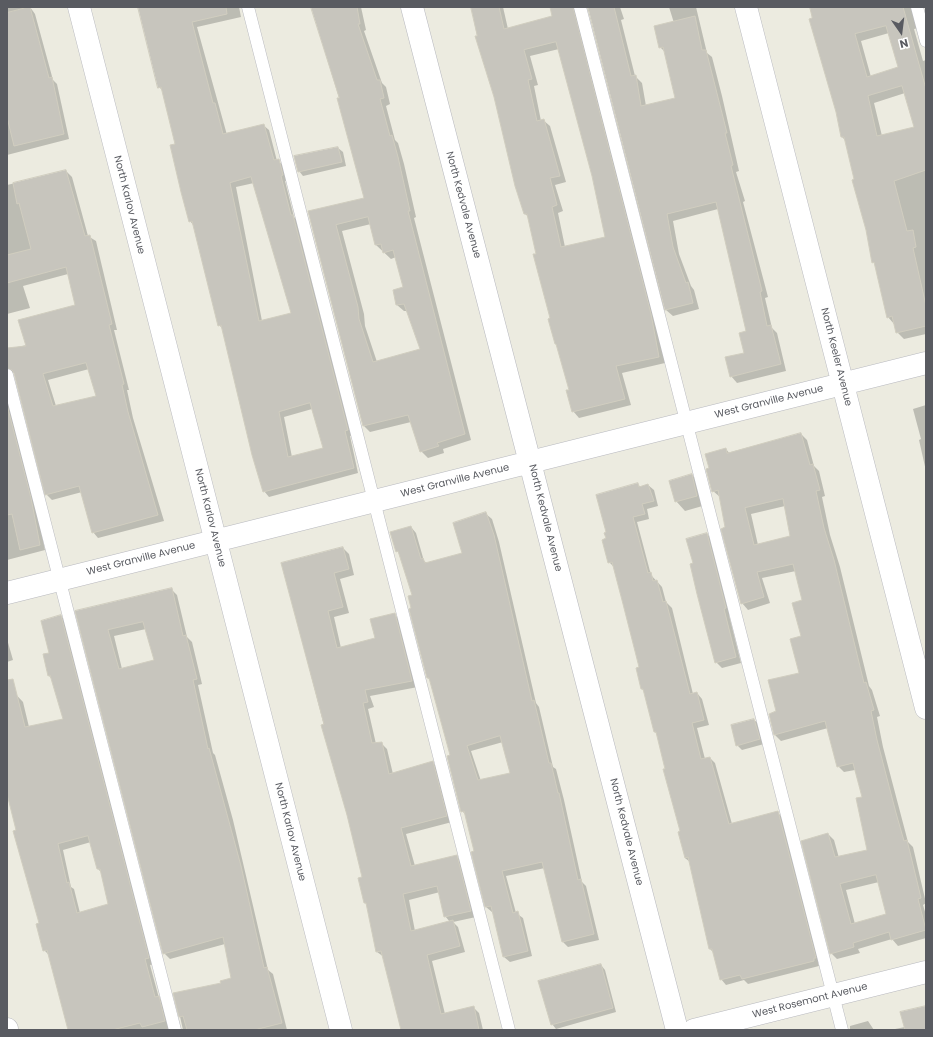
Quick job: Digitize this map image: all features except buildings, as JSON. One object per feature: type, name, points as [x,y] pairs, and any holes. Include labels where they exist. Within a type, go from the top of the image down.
[{"type":"street","name":"North Karlov Avenue","points":[[79,7],[341,1030]]},
{"type":"street","name":"North Kedvale Avenue","points":[[412,7],[677,1030]]},
{"type":"street","name":"North Keeler Avenue","points":[[746,7],[926,708]]},
{"type":"street","name":"West Granville Avenue","points":[[7,593],[926,363]]},
{"type":"street","name":"West Rosemont Avenue","points":[[694,1030],[926,972]]},
{"type":"lane","points":[[248,7],[509,1030]]},
{"type":"lane","points":[[580,7],[842,1030]]},
{"type":"lane","points":[[917,7],[926,40]]},
{"type":"lane","points":[[7,376],[175,1030]]}]
